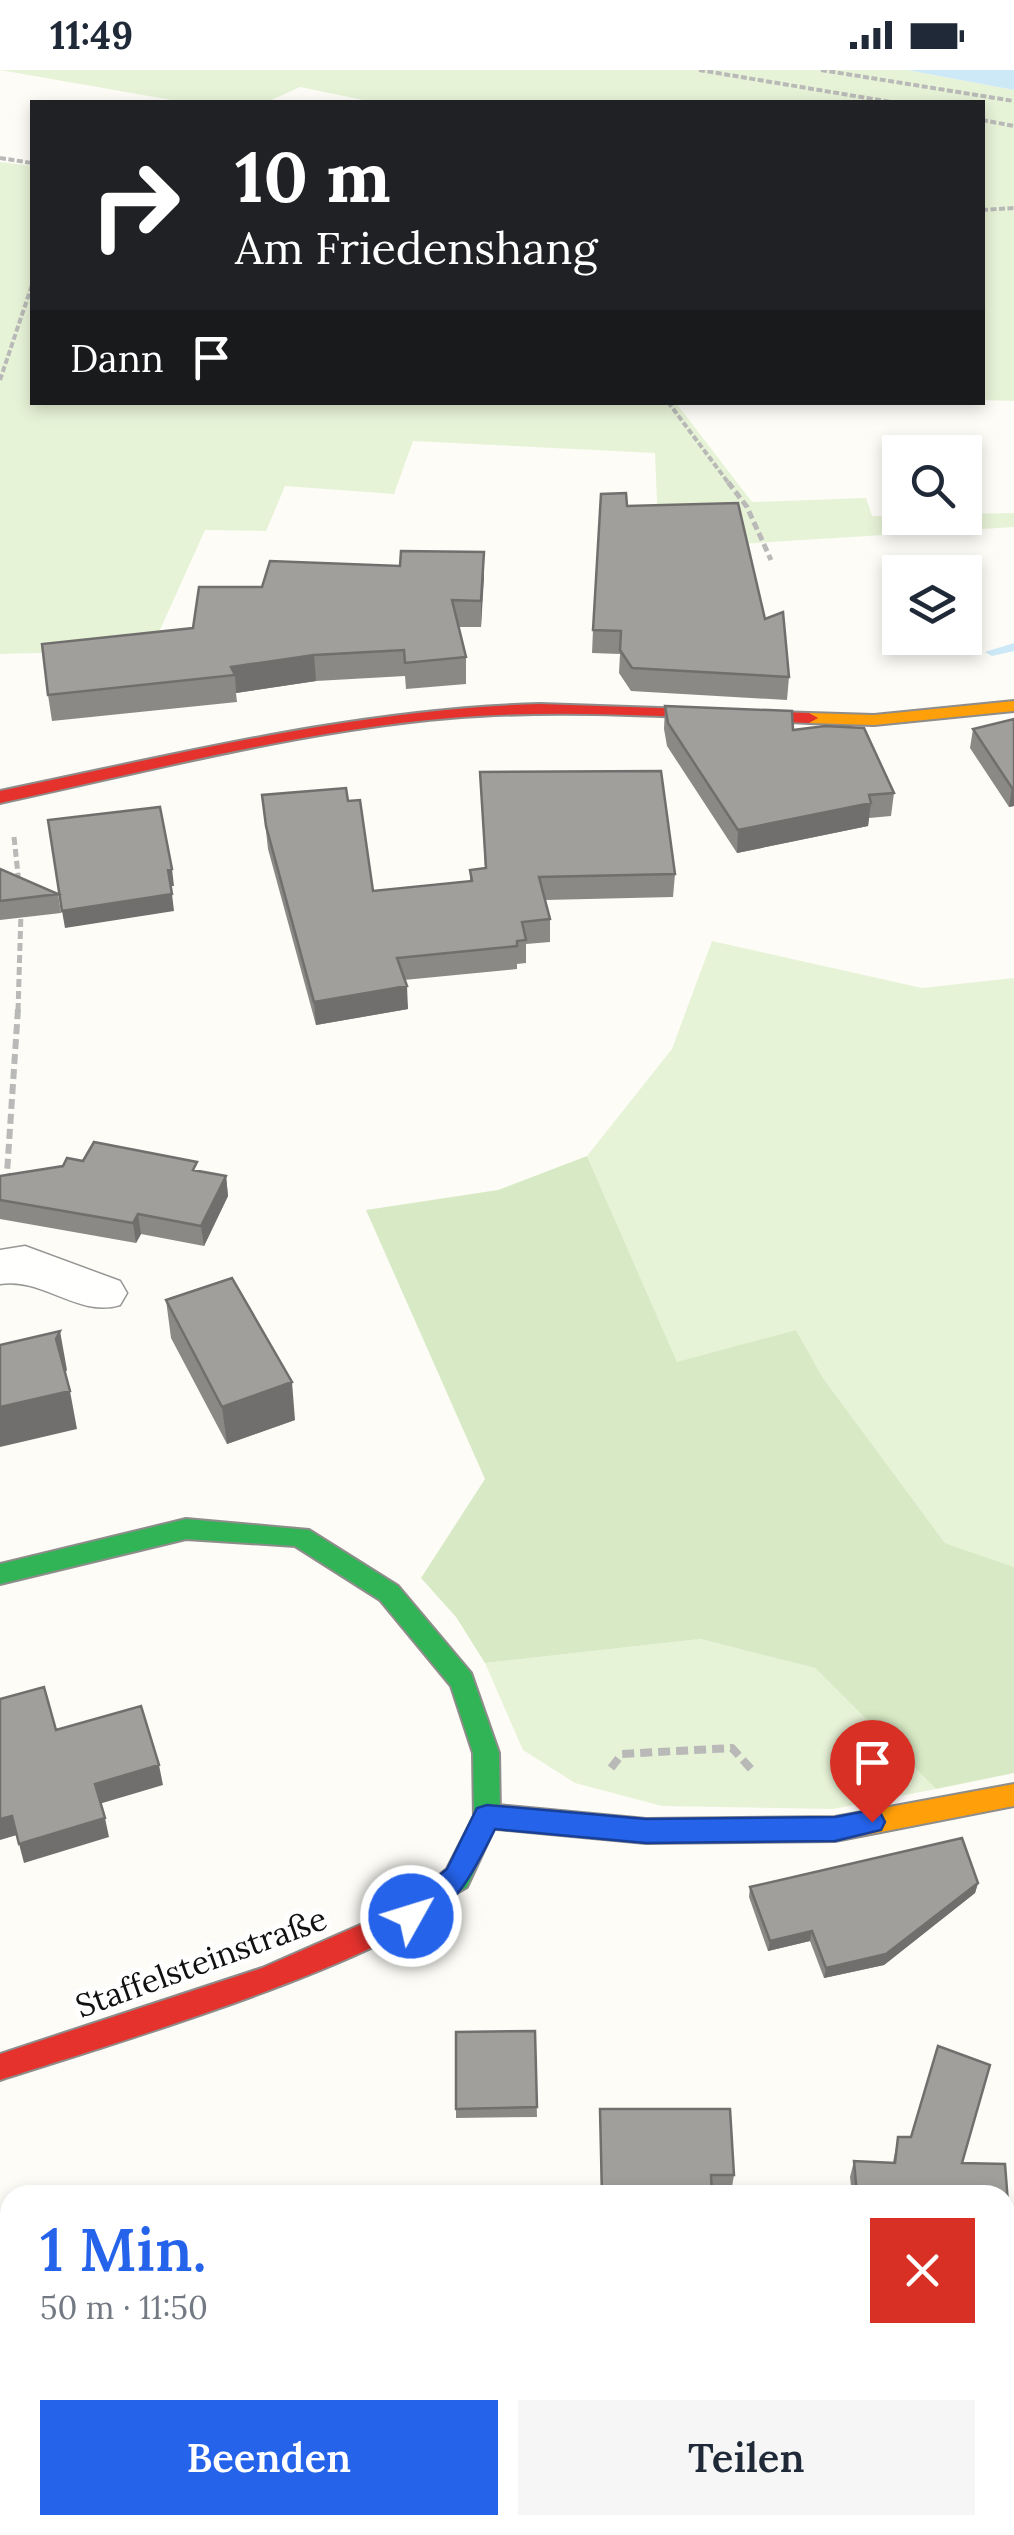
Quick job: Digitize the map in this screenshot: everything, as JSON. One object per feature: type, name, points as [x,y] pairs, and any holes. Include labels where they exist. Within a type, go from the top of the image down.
[{"type":"street","points":[[0,797],[317,733],[450,713],[572,709],[874,720],[1014,706]]},
{"type":"street","points":[[0,1267],[25,1263],[103,1293]]},
{"type":"street","name":"Staffelsteinstraße","points":[[0,1574],[186,1529],[300,1537],[389,1593],[462,1681],[486,1753],[487,1816],[457,1878],[411,1916],[267,1979],[0,2067]]},
{"type":"street","points":[[487,1816],[646,1831],[835,1829],[1014,1795]]},
{"type":"path","points":[[699,70],[879,100]]},
{"type":"path","points":[[821,70],[1014,101]]},
{"type":"path","points":[[985,121],[1014,126]]},
{"type":"path","points":[[0,158],[30,163]]},
{"type":"path","points":[[985,210],[1014,208]]},
{"type":"path","points":[[0,380],[30,291]]},
{"type":"path","points":[[670,405],[747,507],[771,560]]},
{"type":"path","points":[[13,834],[22,948],[6,1173],[14,1189]]},
{"type":"green space","points":[[0,70],[907,70],[1014,90],[1014,401],[985,400],[985,100],[363,100],[300,87],[271,100],[172,100]]},
{"type":"green space","points":[[0,162],[30,166],[30,405],[678,405],[752,502],[866,498],[872,516],[882,516],[885,535],[659,549],[655,453],[413,441],[394,494],[285,486],[266,531],[205,530],[151,650],[0,654]]},
{"type":"green space","points":[[1014,513],[1014,527],[982,529],[982,514]]},
{"type":"green space","points":[[712,941],[922,988],[1014,978],[1014,1567],[945,1543],[823,1378],[796,1330],[677,1363],[587,1156],[672,1049]]},
{"type":"green space","points":[[587,1156],[677,1362],[796,1330],[823,1378],[945,1543],[1014,1567],[1014,1773],[936,1789],[815,1668],[700,1639],[485,1663],[456,1617],[421,1578],[485,1479],[366,1210],[498,1190]]},
{"type":"green space","points":[[699,1639],[815,1668],[936,1789],[833,1809],[662,1806],[575,1783],[523,1750],[485,1663]]},
{"type":"water","points":[[907,70],[1014,70],[1014,90]]},
{"type":"building","points":[[626,493],[627,506],[738,503],[765,619],[783,612],[789,677],[632,668],[620,650],[621,631],[593,630],[601,494]]},
{"type":"building","points":[[401,551],[484,552],[481,601],[452,600],[466,657],[405,663],[404,650],[314,655],[231,667],[235,675],[48,695],[42,644],[193,628],[199,587],[262,587],[270,561],[400,566]]},
{"type":"building","points":[[665,706],[792,711],[793,730],[825,726],[864,728],[894,793],[869,795],[871,803],[738,830],[668,723]]},
{"type":"building","points":[[1014,719],[1014,788],[1012,788],[973,729]]},
{"type":"building","points":[[661,771],[675,874],[539,877],[550,919],[522,922],[526,940],[517,941],[517,946],[397,958],[407,986],[314,1002],[266,826],[262,795],[346,788],[348,801],[360,800],[373,891],[472,881],[470,870],[486,868],[480,772]]},
{"type":"building","points":[[160,807],[172,869],[168,870],[172,894],[62,911],[48,820]]},
{"type":"building","points":[[0,869],[58,894],[0,901]]},
{"type":"building","points":[[94,1142],[197,1162],[193,1170],[226,1176],[201,1226],[138,1214],[133,1223],[0,1200],[0,1176],[63,1166],[67,1158],[83,1161]]},
{"type":"building","points":[[232,1278],[292,1382],[222,1407],[166,1300]]},
{"type":"building","points":[[60,1331],[56,1339],[70,1391],[0,1407],[0,1345]]},
{"type":"building","points":[[44,1687],[56,1730],[141,1706],[159,1765],[95,1784],[105,1818],[19,1844],[12,1816],[0,1819],[0,1699]]},
{"type":"building","points":[[962,1838],[978,1883],[886,1954],[826,1968],[812,1931],[770,1941],[750,1887]]},
{"type":"building","points":[[535,2031],[537,2107],[456,2109],[456,2032]]},
{"type":"building","points":[[938,2046],[990,2065],[962,2163],[1005,2164],[1007,2185],[856,2185],[854,2161],[895,2163],[898,2137],[911,2137]]},
{"type":"building","points":[[600,2109],[730,2109],[734,2175],[711,2175],[712,2185],[602,2185]]},
{"type":"waterway","points":[[992,652],[1014,647]]},
{"type":"traffic: fast","points":[[0,1574],[186,1529],[300,1537],[389,1593],[462,1681],[486,1753],[487,1816],[457,1878],[443,1889]]},
{"type":"traffic: slow","points":[[809,718],[874,720],[1014,706]]},
{"type":"traffic: slow","points":[[487,1816],[646,1831],[835,1829],[1014,1795]]},
{"type":"traffic: jam","points":[[0,797],[280,737],[450,713],[585,709],[809,718]]},
{"type":"traffic: jam","points":[[0,2067],[267,1979],[411,1916],[443,1889]]},
{"type":"route","points":[[411,1916],[457,1878],[487,1816],[646,1831],[835,1829],[872,1822]]}]
